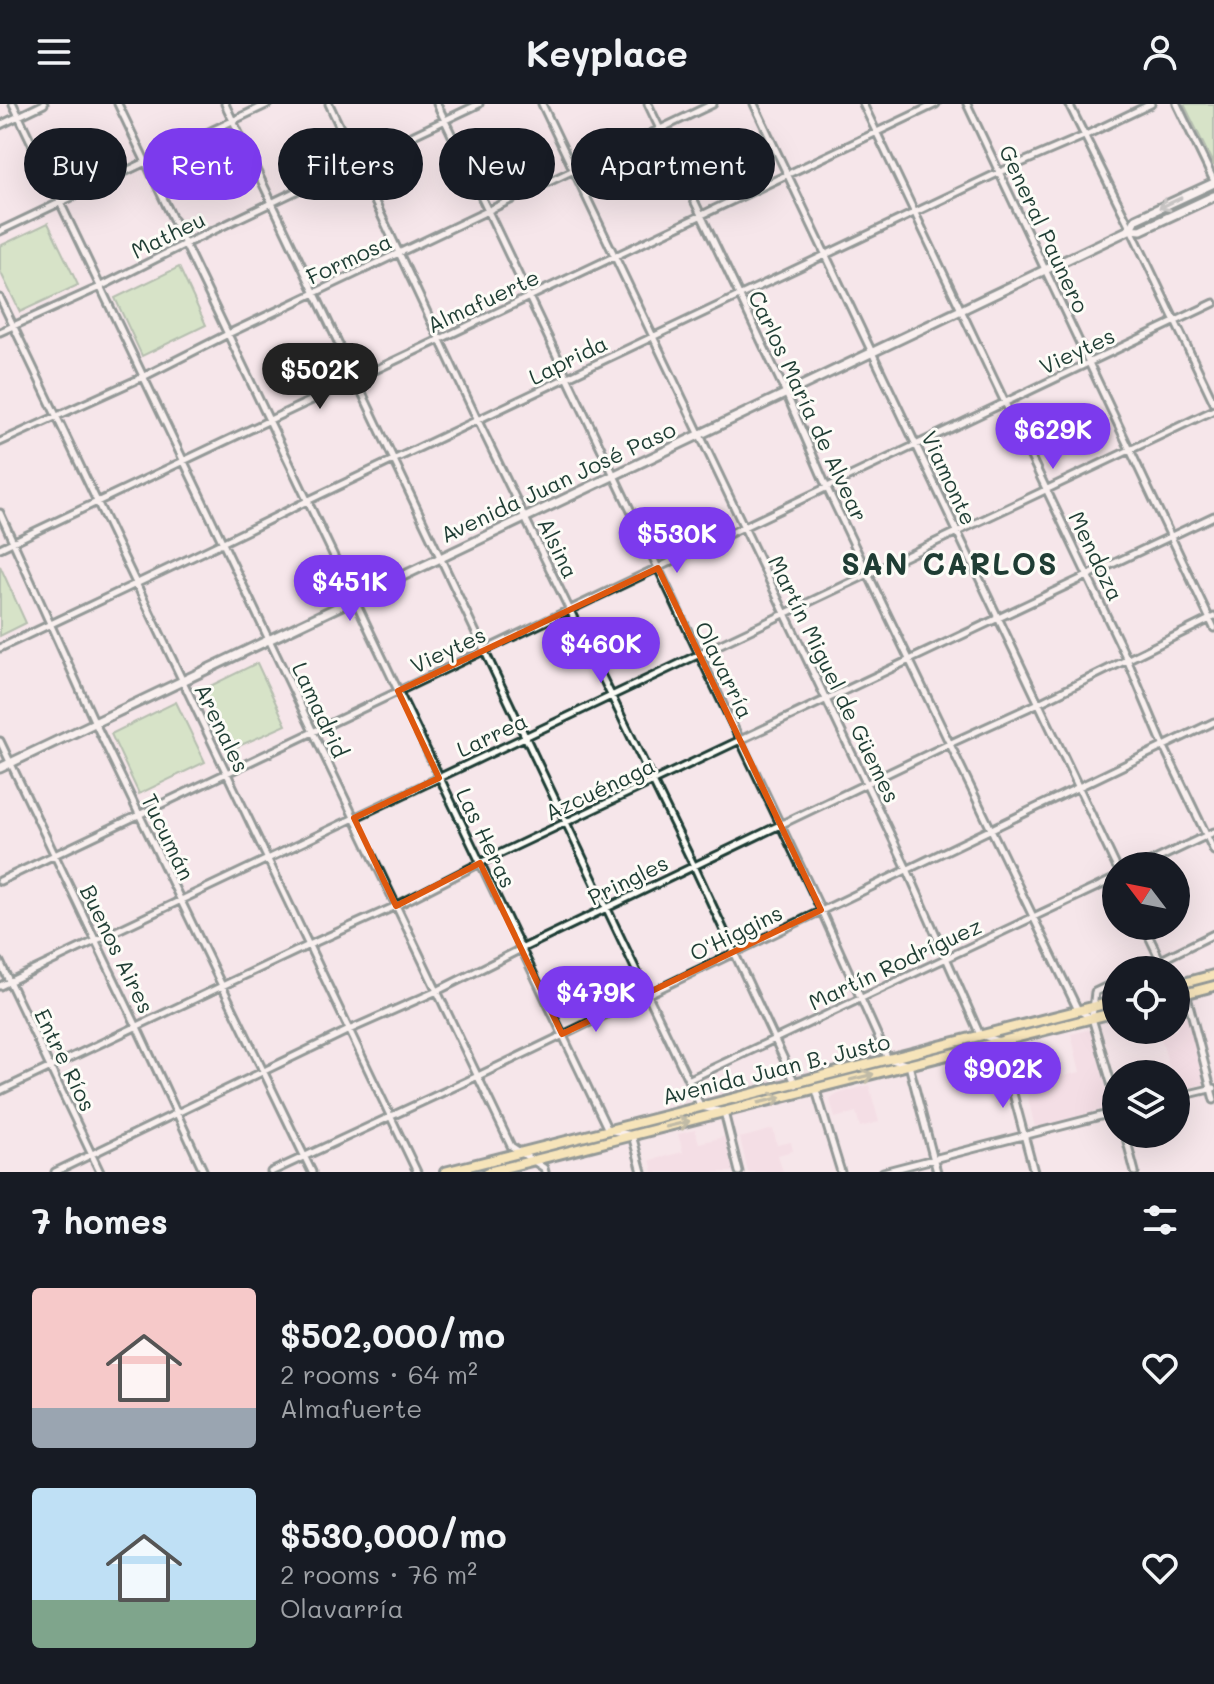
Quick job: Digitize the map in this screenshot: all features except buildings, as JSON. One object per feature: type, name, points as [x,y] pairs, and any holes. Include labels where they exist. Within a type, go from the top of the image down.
[{"type":"main road","name":"Avenida Juan José Paso","points":[[1131,229],[1136,219],[1214,182]]},
{"type":"main road","name":"Avenida Juan José Paso","points":[[0,768],[1046,269],[1131,229],[1141,230],[1214,196]]},
{"type":"main road","points":[[1190,983],[1214,975]]},
{"type":"main road","points":[[1190,992],[1214,986]]},
{"type":"main road","name":"Avenida Juan B. Justo","points":[[445,1172],[1102,1005]]},
{"type":"main road","name":"Avenida Juan B. Justo","points":[[488,1172],[1102,1016]]},
{"type":"street","name":"Lamadrid","points":[[13,104],[511,1146],[521,1153]]},
{"type":"street","points":[[0,125],[44,104]]},
{"type":"street","name":"Las Heras","points":[[118,104],[143,158]]},
{"type":"street","points":[[225,104],[701,1107],[724,1112],[739,1172]]},
{"type":"street","points":[[218,128],[268,104]]},
{"type":"street","name":"Alsina","points":[[329,104],[340,128]]},
{"type":"street","name":"Olavarría","points":[[437,104],[821,910],[888,1059]]},
{"type":"street","name":"Matheu","points":[[423,131],[479,104]]},
{"type":"street","name":"Martín Miguel de Güemes","points":[[542,104],[571,166]]},
{"type":"street","name":"Carlos María de Alvear","points":[[648,104],[660,128]]},
{"type":"street","name":"Formosa","points":[[662,128],[713,104]]},
{"type":"street","name":"Viamonte","points":[[754,104],[1109,852]]},
{"type":"street","name":"Mendoza","points":[[863,104],[1088,576],[1214,851]]},
{"type":"street","name":"Almafuerte","points":[[0,548],[936,104]]},
{"type":"street","name":"General Paunero","points":[[967,104],[1212,618],[1214,628]]},
{"type":"street","points":[[1069,104],[1214,403]]},
{"type":"street","name":"Laprida","points":[[0,648],[1000,172],[1151,104]]},
{"type":"street","points":[[1177,104],[1214,182]]},
{"type":"street","points":[[0,231],[143,163]]},
{"type":"street","name":"Formosa","points":[[0,442],[143,377],[571,171]]},
{"type":"street","name":"Las Heras","points":[[164,200],[608,1130]]},
{"type":"street","name":"Matheu","points":[[0,332],[278,200]]},
{"type":"street","name":"Alsina","points":[[374,200],[694,866],[798,1093]]},
{"type":"street","name":"Martín Miguel de Güemes","points":[[587,200],[907,869],[980,1035]]},
{"type":"street","name":"Carlos María de Alvear","points":[[694,200],[909,661],[1078,1010]]},
{"type":"street","name":"Arenales","points":[[0,298],[417,1172]]},
{"type":"street","name":"Vieytes","points":[[0,881],[1214,303]]},
{"type":"street","name":"Larrea","points":[[0,986],[1214,410]]},
{"type":"street","name":"Tucumán","points":[[0,513],[95,723],[312,1172]]},
{"type":"street","name":"Azcuénaga","points":[[0,1091],[1214,516]]},
{"type":"street","name":"Pringles","points":[[55,1172],[1212,618]]},
{"type":"street","name":"O'Higgins","points":[[271,1172],[478,1076],[1214,722]]},
{"type":"street","name":"Buenos Aires","points":[[0,741],[204,1172]]},
{"type":"street","points":[[1172,852],[1214,832]]},
{"type":"street","name":"Martín Rodríguez","points":[[688,1080],[1102,885]]},
{"type":"street","points":[[1171,956],[1214,934]]},
{"type":"street","name":"Entre Ríos","points":[[0,962],[100,1172]]},
{"type":"street","points":[[1102,989],[1095,992],[1092,1018],[1104,1060]]},
{"type":"street","points":[[1190,1008],[1214,1100]]},
{"type":"street","points":[[1078,1010],[1092,1018]]},
{"type":"street","points":[[980,1035],[999,1041],[1034,1172]]},
{"type":"street","points":[[888,1059],[909,1065],[937,1172]]},
{"type":"street","points":[[812,1078],[841,1172]]},
{"type":"street","points":[[1190,1094],[1212,1088]]},
{"type":"street","points":[[883,1172],[1102,1116]]},
{"type":"street","points":[[608,1130],[632,1135],[642,1172]]},
{"type":"street","points":[[1129,1148],[1135,1172]]},
{"type":"street","points":[[521,1153],[544,1168],[545,1172]]},
{"type":"highlighted area","points":[[658,568],[821,910],[562,1034],[480,863],[396,906],[354,818],[439,778],[398,691]]},
{"type":"shaded area","points":[[1190,1028],[1204,1084],[1190,1088],[1190,1060],[1167,1060],[1163,1044],[1190,1044]]},
{"type":"shaded area","points":[[1088,1030],[1092,1033],[1102,1072],[1102,1109],[1035,1128],[1021,1067],[1049,1060],[1052,1070],[1061,1069],[1063,1076],[1080,1072],[1071,1034]]},
{"type":"shaded area","points":[[869,1085],[879,1122],[860,1127],[856,1112],[835,1118],[830,1100],[834,1095]]},
{"type":"shaded area","points":[[773,1129],[777,1145],[791,1142],[793,1151],[778,1155],[783,1172],[748,1172],[740,1138]]},
{"type":"shaded area","points":[[695,1130],[699,1143],[727,1136],[736,1172],[653,1172],[650,1160],[683,1152],[678,1134]]},
{"type":"green space","points":[[1184,104],[1214,104],[1214,166]]},
{"type":"green space","points":[[48,223],[78,285],[20,312],[0,271],[0,246]]},
{"type":"green space","points":[[179,267],[206,325],[142,356],[115,298]]},
{"type":"green space","points":[[0,566],[26,623],[0,636]]},
{"type":"green space","points":[[257,663],[286,725],[230,750],[202,690]]},
{"type":"green space","points":[[176,702],[205,762],[139,794],[111,734]]},
{"type":"district","name":"SAN CARLOS","points":[[950,565]]}]
